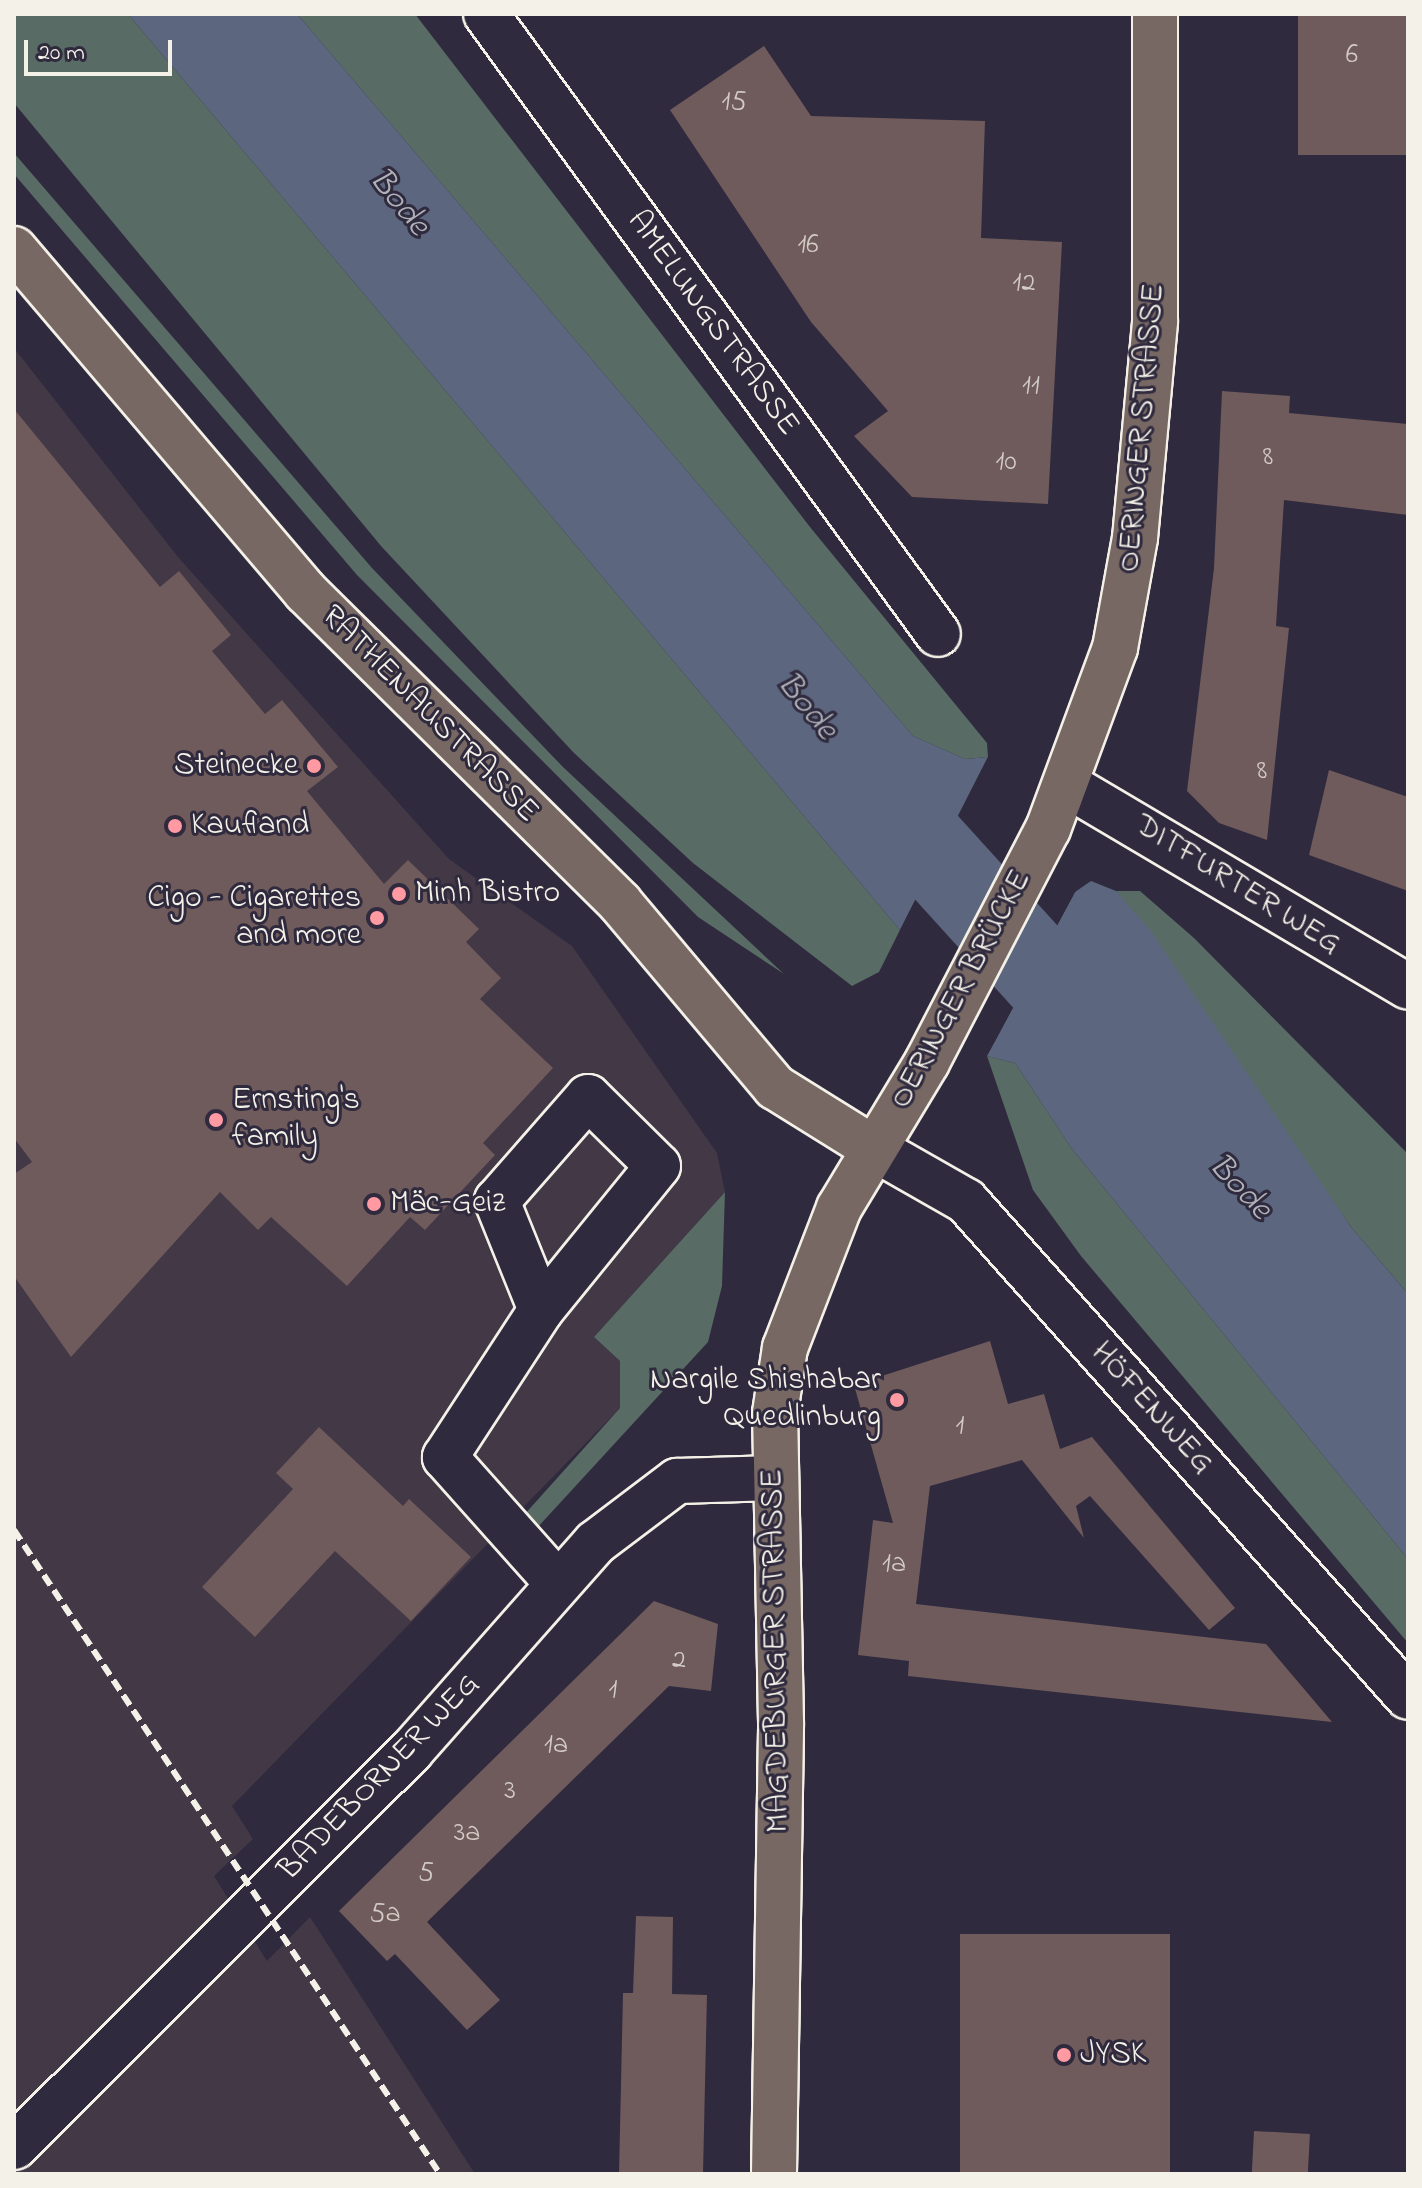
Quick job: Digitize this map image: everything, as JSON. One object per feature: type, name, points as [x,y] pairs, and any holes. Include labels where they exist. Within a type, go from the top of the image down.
[{"type":"main road","name":"OERINGER STRASSE","points":[[1048,829],[1067,785],[1115,648],[1135,538],[1159,250],[1155,14]]},
{"type":"main road","name":"RATHENAUSTRASSE","points":[[14,249],[306,592],[620,903],[775,1087],[873,1148]]},
{"type":"main road","name":"OERINGER BRÜCKE","points":[[873,1148],[948,1024],[1048,829]]},
{"type":"main road","name":"MAGDEBURGER STRASSE","points":[[774,2174],[781,1722],[775,1413],[798,1300],[873,1148]]},
{"type":"street","name":"AMELUNGSTRASSE","points":[[486,14],[938,634]]},
{"type":"street","name":"DITFURTER WEG","points":[[1067,785],[1408,987]]},
{"type":"street","name":"HÖFENWEG","points":[[873,1148],[966,1201],[1408,1697]]},
{"type":"street","points":[[541,1310],[445,1457],[558,1584]]},
{"type":"street","name":"BADEBORNER WEG","points":[[14,2147],[411,1751],[595,1543],[677,1481],[775,1478]]},
{"type":"shaded area","points":[[14,348],[178,557],[449,859],[572,946],[717,1153],[725,1192],[594,1337],[620,1361],[620,1408],[232,1806],[253,1839],[214,1876],[267,1961],[310,1917],[475,2174],[14,2174]]},
{"type":"green space","points":[[14,14],[128,14],[900,930],[879,972],[852,986],[693,863],[574,753],[381,546],[14,103]]},
{"type":"green space","points":[[297,14],[415,14],[810,527],[987,743],[988,757],[965,759],[913,736]]},
{"type":"green space","points":[[14,153],[372,568],[563,767],[784,974],[698,917],[357,575],[14,174]]},
{"type":"green space","points":[[1116,891],[1140,891],[1194,938],[1408,1154],[1408,1294],[1351,1227]]},
{"type":"green space","points":[[987,1056],[1015,1063],[1072,1149],[1408,1559],[1408,1643],[1081,1256],[1033,1190]]},
{"type":"green space","points":[[725,1192],[722,1286],[708,1342],[537,1528],[524,1515],[620,1408],[620,1361],[594,1337]]},
{"type":"water","points":[[128,14],[297,14],[913,736],[965,759],[988,757],[900,930]]},
{"type":"water","points":[[1091,881],[1116,891],[1151,931],[1351,1227],[1408,1294],[1408,1559],[1072,1149],[1015,1063],[987,1056],[1075,892]]},
{"type":"pier","points":[[988,757],[991,761],[898,934],[900,930]]},
{"type":"pier","points":[[1089,877],[1075,892],[987,1056],[1071,890]]},
{"type":"building","points":[[1298,14],[1408,14],[1408,155],[1298,155]]},
{"type":"building","points":[[764,46],[811,116],[985,121],[981,238],[1062,242],[1048,504],[912,497],[854,436],[888,411],[811,322],[670,110]]},
{"type":"building","points":[[1222,391],[1290,396],[1289,413],[1408,424],[1408,515],[1284,500],[1276,626],[1289,628],[1267,840],[1219,823],[1187,791],[1214,568]]},
{"type":"building","name":"Kaufland","points":[[14,409],[160,587],[179,571],[231,635],[212,651],[265,714],[282,700],[338,767],[307,791],[384,884],[408,860],[479,929],[466,942],[501,978],[480,999],[553,1068],[483,1143],[495,1155],[425,1230],[410,1217],[347,1286],[271,1217],[258,1230],[220,1192],[71,1357],[14,1276],[14,1174],[32,1162],[14,1138]]},
{"type":"building","points":[[1329,770],[1408,797],[1408,891],[1309,855]]},
{"type":"building","points":[[990,1341],[1008,1404],[1044,1394],[1060,1449],[1092,1437],[1235,1608],[1209,1630],[1090,1496],[1076,1506],[1084,1538],[1022,1460],[930,1486],[916,1604],[1266,1644],[1332,1722],[908,1676],[909,1661],[858,1655],[873,1520],[893,1523],[854,1385]]},
{"type":"building","points":[[319,1427],[403,1506],[409,1499],[471,1557],[411,1621],[335,1551],[255,1637],[202,1587],[293,1489],[276,1473]]},
{"type":"building","points":[[654,1601],[718,1624],[711,1691],[669,1686],[427,1922],[500,2000],[467,2030],[395,1954],[387,1961],[339,1911]]},
{"type":"building","points":[[636,1916],[673,1917],[672,1994],[707,1995],[703,2174],[619,2174],[623,1993],[633,1993]]},
{"type":"building","name":"JYSK","points":[[960,1934],[1170,1934],[1170,2174],[960,2174]]},
{"type":"building","points":[[1254,2131],[1310,2134],[1308,2174],[1252,2174]]},
{"type":"waterway","name":"Bode","points":[[857,770],[1116,1056]]},
{"type":"railway","points":[[14,1530],[440,2174]]},
{"type":"place","name":"Steinecke","points":[[314,766]]},
{"type":"place","name":"Kaufland","points":[[175,826]]},
{"type":"place","name":"Minh Bistro","points":[[399,894]]},
{"type":"place","name":"Cigo - Cigarettes and more","points":[[377,918]]},
{"type":"place","name":"Ernsting's family","points":[[216,1120]]},
{"type":"place","name":"Mäc-Geiz","points":[[374,1204]]},
{"type":"place","name":"Nargile Shishabar Quedlinburg","points":[[897,1400]]},
{"type":"place","name":"JYSK","points":[[1064,2055]]}]
